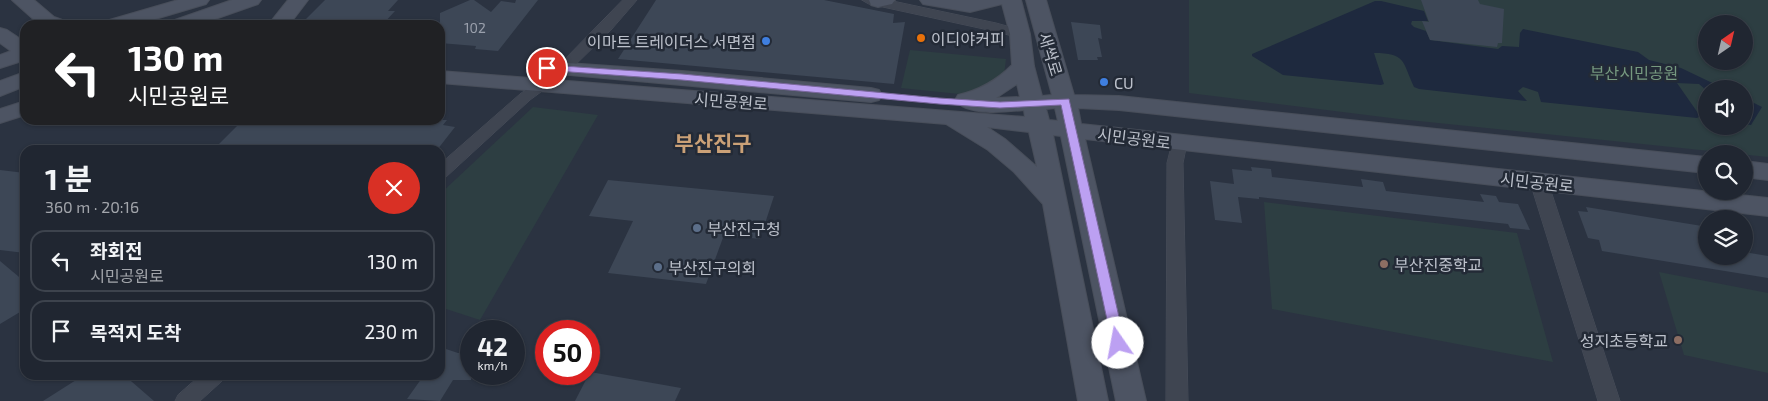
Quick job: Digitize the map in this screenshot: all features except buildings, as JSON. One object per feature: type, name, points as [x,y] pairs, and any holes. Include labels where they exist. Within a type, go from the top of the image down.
[{"type":"main road","points":[[22,0],[46,20]]},
{"type":"main road","points":[[131,20],[199,0]]},
{"type":"main road","points":[[193,20],[251,0]]},
{"type":"main road","points":[[282,20],[298,0]]},
{"type":"main road","points":[[930,0],[970,6],[996,0]]},
{"type":"main road","name":"새싹로","points":[[1011,0],[1020,34],[1023,66],[1032,103],[1041,127],[1093,401]]},
{"type":"main road","name":"새싹로","points":[[1036,0],[1072,131],[1131,401]]},
{"type":"main road","points":[[0,34],[20,47]]},
{"type":"main road","points":[[0,62],[20,55]]},
{"type":"main road","name":"시민공원로","points":[[445,62],[682,77],[941,109],[1002,121],[1072,131],[1768,207]]},
{"type":"main road","points":[[941,109],[974,99],[1014,77],[1023,66]]},
{"type":"main road","name":"시민공원로","points":[[445,77],[681,98],[941,109],[1032,103],[1119,103],[1698,164]]},
{"type":"main road","points":[[0,89],[20,80]]},
{"type":"main road","points":[[941,109],[968,125],[1004,151],[1036,179],[1056,202]]},
{"type":"main road","points":[[0,116],[20,110]]},
{"type":"main road","points":[[1753,170],[1768,172]]},
{"type":"street","points":[[445,168],[525,96],[544,85],[563,69],[606,27],[630,0]]},
{"type":"street","name":"새싹로","points":[[878,0],[1020,34]]},
{"type":"street","points":[[1177,401],[1175,163],[1179,143]]},
{"type":"street","points":[[1539,182],[1608,401]]},
{"type":"street","points":[[186,401],[209,380]]},
{"type":"green space","name":"부산시민공원","points":[[1189,0],[1768,0],[1768,157],[1753,155],[1753,145],[1698,145],[1698,150],[1399,119],[1189,93]]},
{"type":"green space","points":[[910,50],[1006,59],[1004,75],[969,95],[901,88]]},
{"type":"green space","points":[[533,107],[598,115],[480,320],[445,309],[445,189]]},
{"type":"green space","points":[[1264,202],[1517,233],[1553,362],[1272,309]]},
{"type":"green space","points":[[1659,272],[1768,293],[1768,373],[1684,355]]},
{"type":"water","points":[[1375,1],[1381,1],[1424,11],[1428,21],[1412,21],[1411,24],[1426,31],[1430,40],[1498,49],[1502,46],[1519,47],[1520,33],[1523,29],[1638,52],[1649,60],[1681,68],[1706,80],[1698,80],[1698,84],[1677,83],[1698,113],[1697,118],[1541,102],[1538,92],[1523,87],[1518,91],[1527,101],[1419,89],[1414,87],[1402,60],[1384,53],[1374,53],[1384,84],[1381,85],[1283,75],[1252,56],[1252,54]]},
{"type":"water","points":[[1753,102],[1762,107],[1753,122]]},
{"type":"place","name":"이디야커피","points":[[921,38]]},
{"type":"place","name":"이마트 트레이더스 서면점","points":[[766,41]]},
{"type":"place","name":"CU","points":[[1104,82]]},
{"type":"place","name":"부산진구청","points":[[697,228]]},
{"type":"place","name":"부산진중학교","points":[[1384,264]]},
{"type":"place","name":"부산진구의회","points":[[658,267]]},
{"type":"place","name":"성지초등학교","points":[[1678,340]]},
{"type":"district","name":"부산진구","points":[[713,142]]},
{"type":"route","points":[[547,68],[682,77],[939,101],[1000,105],[1065,102],[1118,343]]}]
